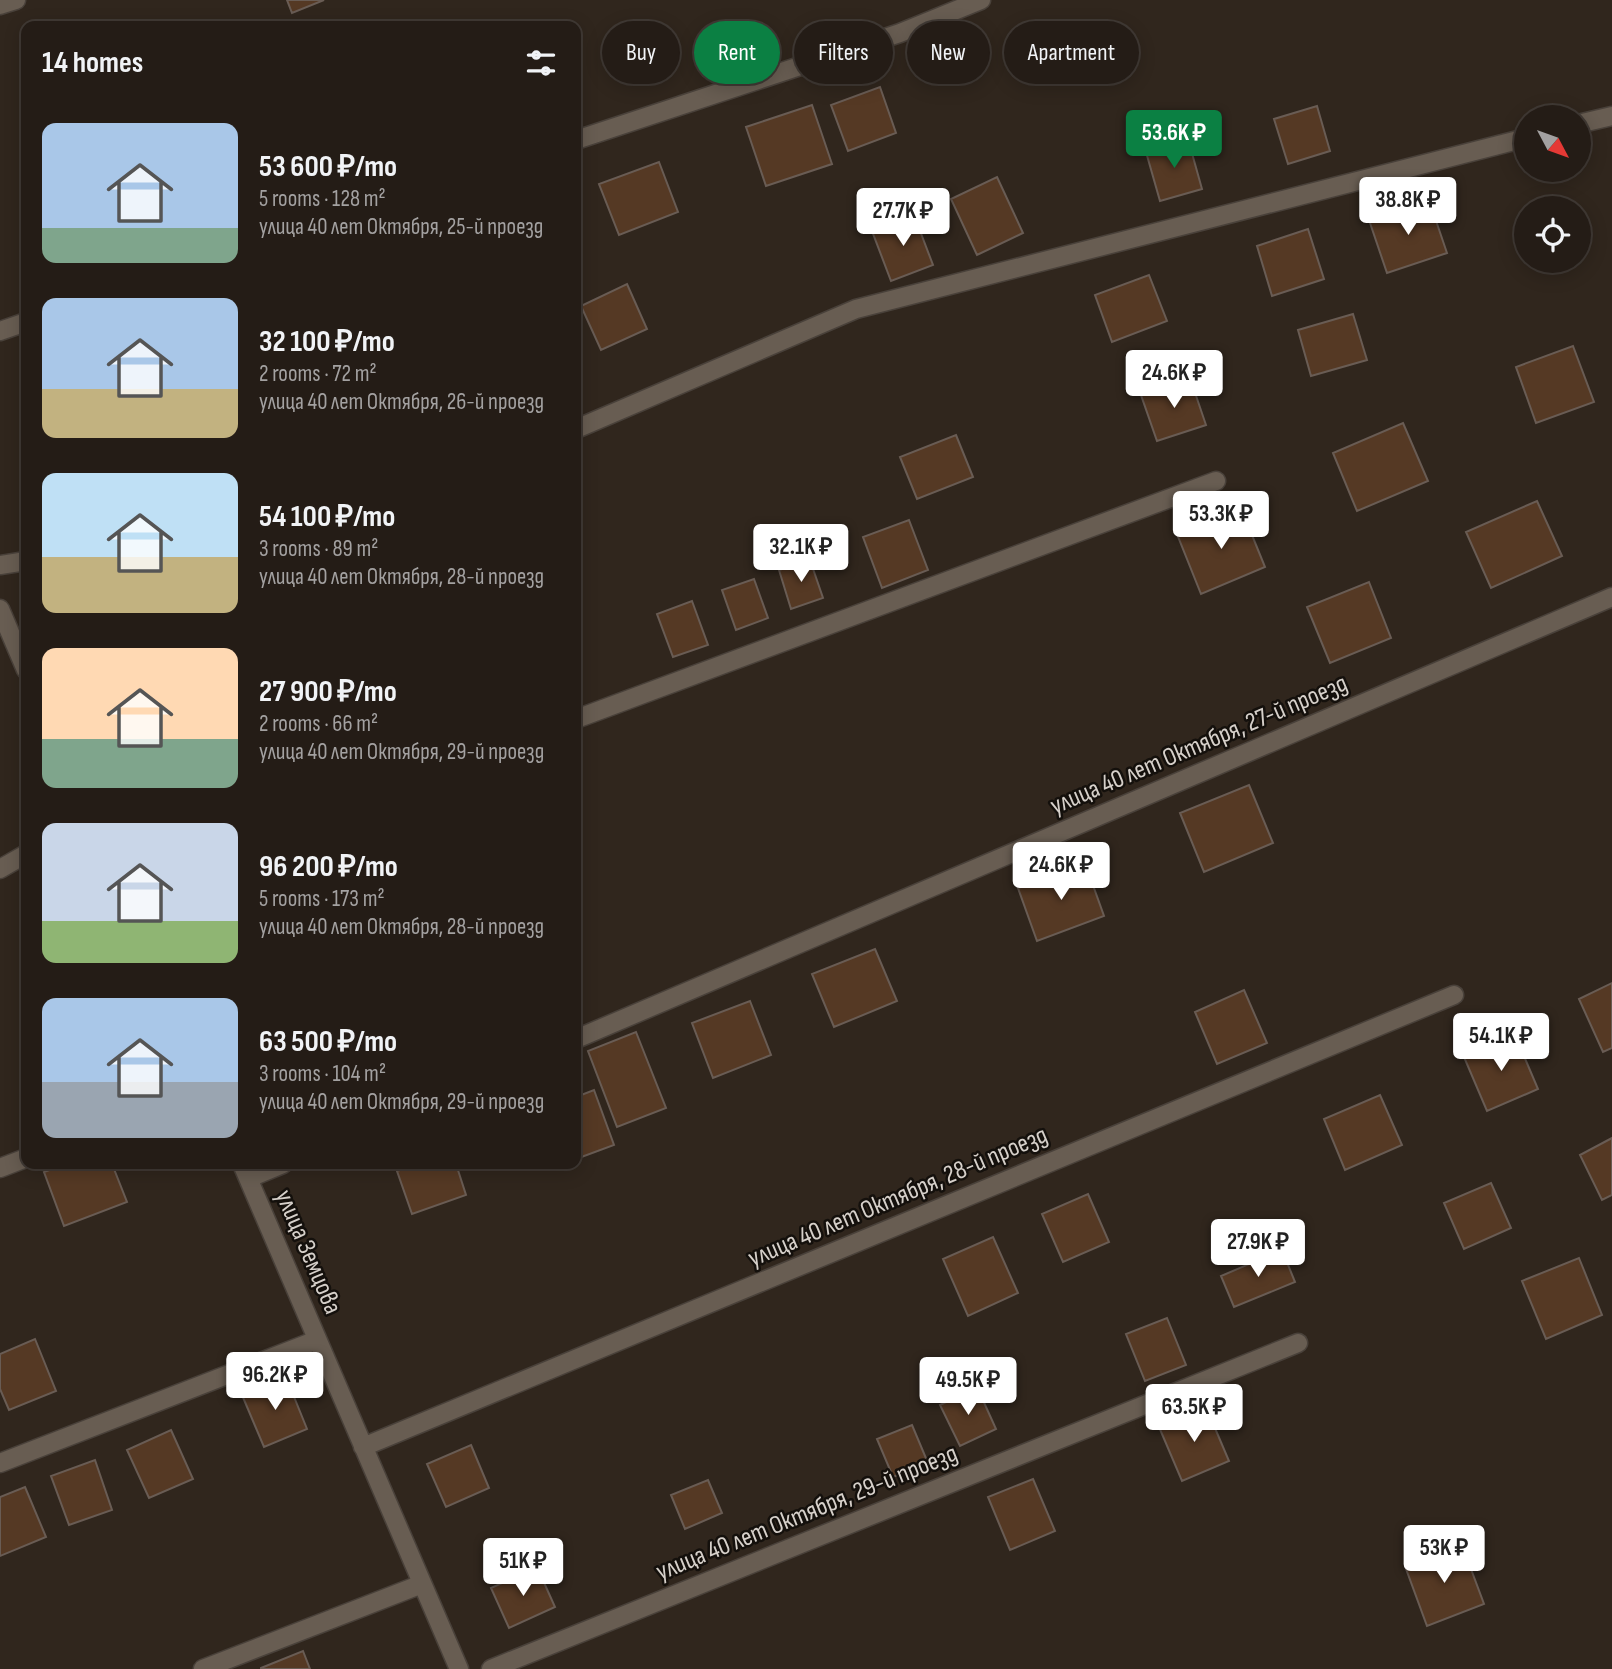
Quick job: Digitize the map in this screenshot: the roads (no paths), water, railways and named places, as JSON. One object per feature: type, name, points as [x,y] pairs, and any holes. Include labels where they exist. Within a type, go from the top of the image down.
[{"type":"street","points":[[0,5],[16,0]]},
{"type":"street","points":[[581,138],[900,33],[981,0]]},
{"type":"street","points":[[1591,121],[1612,116]]},
{"type":"street","points":[[581,427],[856,309],[1514,141]]},
{"type":"street","points":[[0,331],[21,324]]},
{"type":"street","points":[[581,717],[1216,481]]},
{"type":"street","points":[[0,565],[21,562]]},
{"type":"street","name":"улица 40 лет Октября, 27-й проезд","points":[[581,1037],[1612,597]]},
{"type":"street","points":[[0,609],[21,658]]},
{"type":"street","points":[[0,869],[21,858]]},
{"type":"street","name":"улица 40 лет Октября, 28-й проезд","points":[[363,1447],[1454,995]]},
{"type":"street","points":[[0,1168],[21,1160]]},
{"type":"street","name":"улица Земцова","points":[[246,1171],[459,1669]]},
{"type":"street","points":[[0,1463],[317,1339]]},
{"type":"street","name":"улица 40 лет Октября, 29-й проезд","points":[[491,1669],[1297,1343]]},
{"type":"street","points":[[203,1669],[422,1584]]}]
